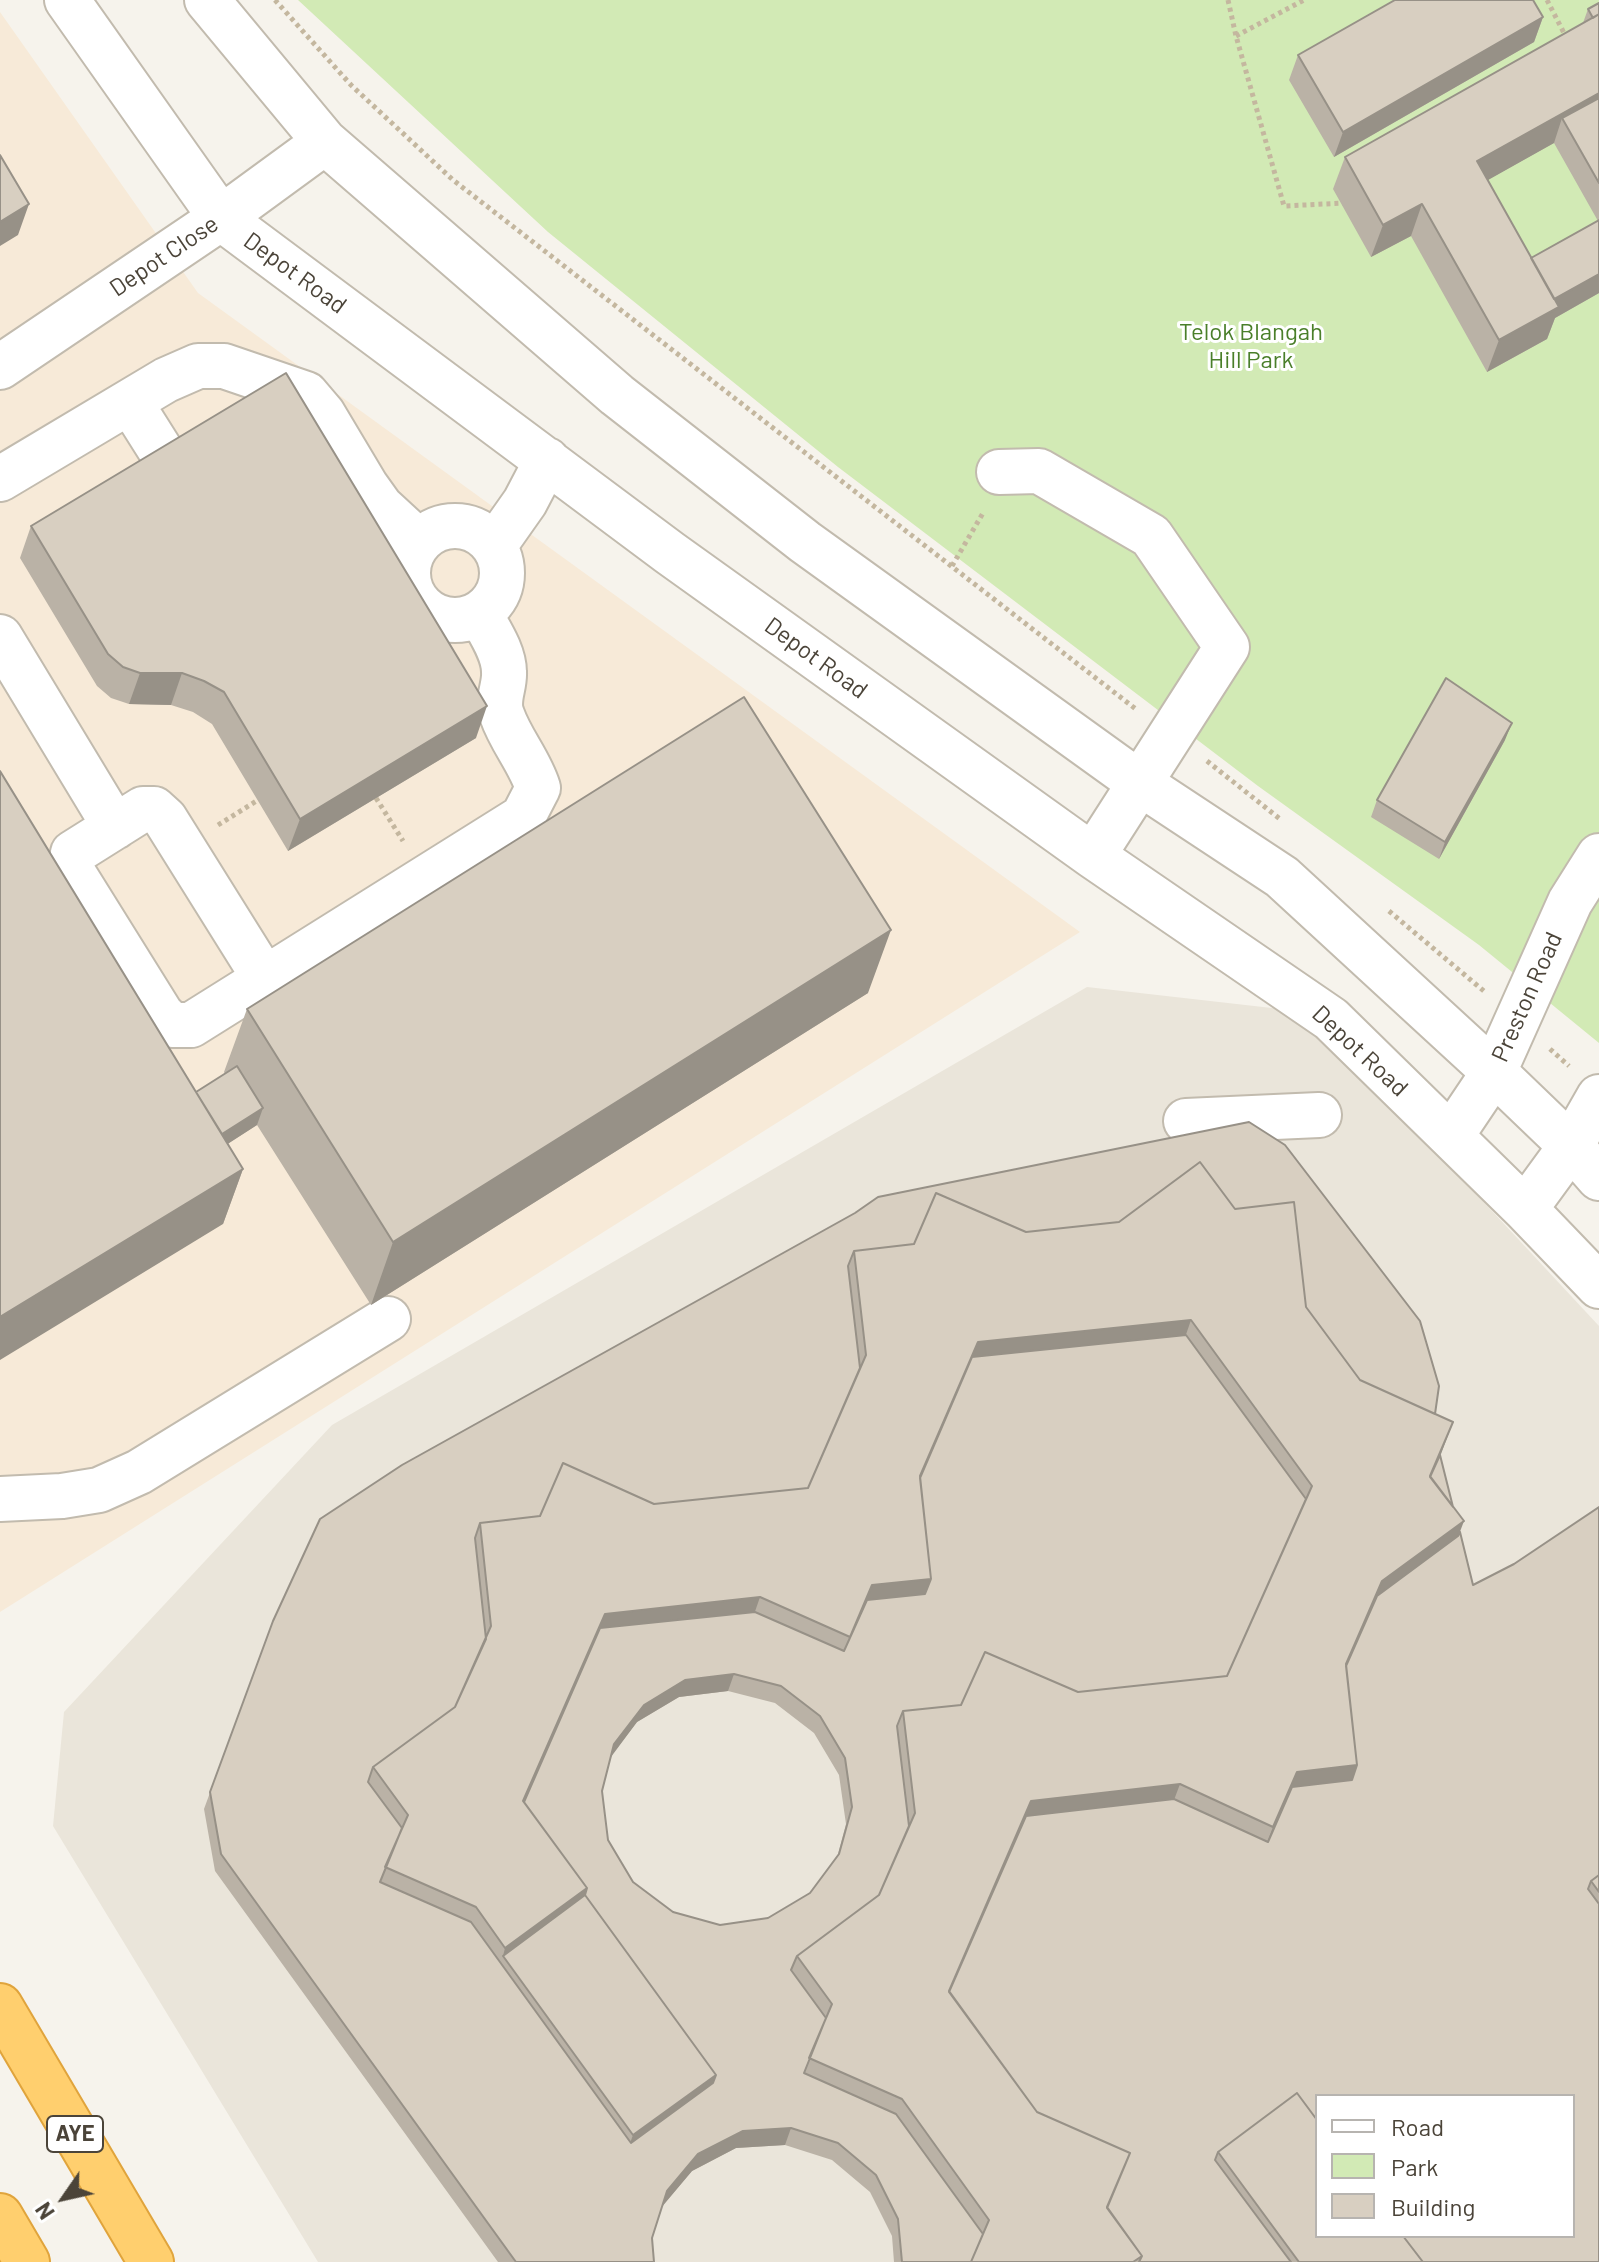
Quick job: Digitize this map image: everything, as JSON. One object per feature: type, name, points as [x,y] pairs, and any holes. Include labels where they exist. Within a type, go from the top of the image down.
[{"type":"highway","name":"AYE","points":[[0,2006],[151,2262]]},
{"type":"highway","points":[[0,2216],[27,2262]]},
{"type":"street","name":"Depot Road","points":[[67,0],[221,218],[670,553],[1093,856],[1331,1019],[1599,1286]]},
{"type":"street","points":[[207,0],[325,142],[617,395],[805,542],[1141,784],[1282,877],[1494,1072],[1585,1162]]},
{"type":"street","name":"Depot Close","points":[[0,367],[221,218],[325,142]]},
{"type":"street","points":[[0,479],[166,380],[198,366],[224,366],[306,394],[323,414],[381,507],[419,542]]},
{"type":"street","points":[[130,402],[171,467]]},
{"type":"street","points":[[494,546],[525,502],[547,460]]},
{"type":"street","points":[[999,472],[1039,471],[1151,536],[1227,647],[1093,856]]},
{"type":"street","points":[[457,526],[478,532],[494,546],[501,564],[501,583],[494,601],[480,614],[459,620],[437,617],[420,604],[409,585],[409,563],[419,542],[436,530],[457,526]]},
{"type":"street","points":[[265,979],[165,819],[154,809],[143,809],[73,853],[70,868],[161,1014],[172,1025],[191,1025],[265,979],[523,817],[538,788],[532,770],[502,716],[499,703],[504,672],[501,657],[480,614]]},
{"type":"street","points":[[0,637],[115,827]]},
{"type":"street","name":"Preston Road","points":[[1451,1136],[1494,1072],[1570,902],[1599,856]]},
{"type":"street","points":[[1525,1209],[1585,1162],[1588,1085]]},
{"type":"street","points":[[1186,1121],[1319,1115]]},
{"type":"street","points":[[0,1499],[62,1496],[99,1490],[139,1472],[388,1319]]},
{"type":"path","points":[[275,0],[351,85],[453,180],[1170,737],[1225,773],[1285,824]]},
{"type":"path","points":[[1228,0],[1284,206],[1340,202],[1353,205]]},
{"type":"path","points":[[1236,36],[1304,0]]},
{"type":"path","points":[[1547,0],[1568,40]]},
{"type":"path","points":[[952,566],[980,520]]},
{"type":"path","points":[[1380,904],[1518,1020],[1588,1085]]},
{"type":"shaded area","points":[[0,12],[198,293],[1080,932],[0,1612]]},
{"type":"shaded area","points":[[1087,987],[1307,1012],[1599,1326],[1599,2262],[318,2262],[53,1826],[64,1712],[332,1425]]},
{"type":"green space","name":"Telok Blangah Hill Park","points":[[298,0],[1599,0],[1599,1043],[1479,945],[1258,786],[838,467],[548,232]]},
{"type":"building","points":[[1395,0],[1533,0],[1543,17],[1343,132],[1298,55]]},
{"type":"building","points":[[1599,3],[1599,14],[1593,18],[1588,9]]},
{"type":"building","points":[[1599,14],[1599,93],[1477,161],[1559,307],[1499,340],[1422,204],[1383,225],[1345,157]]},
{"type":"building","points":[[1599,98],[1599,183],[1562,118]]},
{"type":"building","points":[[0,155],[29,204],[0,222]]},
{"type":"building","points":[[1599,220],[1599,274],[1554,299],[1531,258]]},
{"type":"building","points":[[286,373],[487,706],[300,819],[224,692],[182,673],[140,673],[123,667],[108,654],[31,526]]},
{"type":"building","points":[[1446,678],[1512,723],[1445,842],[1377,800]]},
{"type":"building","points":[[744,697],[891,930],[393,1242],[247,1009]]},
{"type":"building","points":[[0,771],[243,1169],[0,1317]]},
{"type":"building","points":[[237,1066],[263,1108],[222,1134],[196,1092]]},
{"type":"building","points":[[1249,1122],[1285,1145],[1420,1321],[1439,1386],[1435,1414],[1360,1380],[1306,1307],[1294,1202],[1235,1209],[1200,1162],[1119,1222],[1026,1232],[936,1193],[914,1244],[854,1251],[848,1266],[860,1368],[808,1488],[654,1504],[563,1463],[540,1516],[480,1523],[475,1538],[486,1639],[455,1707],[373,1767],[368,1782],[402,1828],[380,1882],[471,1922],[631,2143],[713,2083],[716,2075],[585,1895],[587,1888],[524,1802],[600,1628],[755,1612],[844,1651],[867,1600],[925,1594],[931,1579],[920,1478],[972,1357],[1186,1335],[1306,1499],[1227,1676],[1078,1692],[985,1652],[961,1705],[903,1711],[897,1726],[909,1826],[879,1895],[797,1956],[791,1970],[826,2018],[804,2073],[896,2114],[983,2234],[971,2262],[902,2262],[898,2219],[876,2175],[838,2143],[791,2128],[743,2131],[698,2154],[667,2191],[652,2238],[654,2262],[516,2262],[221,1854],[210,1792],[273,1621],[320,1519],[402,1465],[855,1213],[878,1197]],"holes":[[[734,1674],[781,1686],[820,1716],[845,1758],[852,1807],[839,1854],[810,1893],[768,1918],[720,1925],[673,1912],[633,1882],[608,1840],[602,1791],[614,1744],[644,1705],[685,1680]]]},
{"type":"building","points":[[1200,1162],[1235,1209],[1294,1202],[1306,1307],[1360,1380],[1453,1422],[1430,1476],[1464,1521],[1382,1581],[1346,1664],[1357,1765],[1297,1772],[1273,1827],[1180,1784],[1031,1801],[949,1991],[1037,2112],[1130,2153],[1107,2207],[1142,2256],[1133,2262],[971,2262],[989,2220],[902,2099],[809,2058],[832,2004],[797,1956],[879,1895],[915,1813],[903,1711],[961,1705],[985,1652],[1078,1692],[1227,1676],[1312,1486],[1191,1320],[978,1342],[920,1476],[931,1579],[872,1585],[850,1637],[760,1597],[605,1614],[523,1801],[587,1888],[505,1948],[476,1907],[385,1867],[408,1815],[373,1767],[455,1707],[491,1626],[480,1523],[540,1516],[563,1463],[654,1504],[808,1488],[866,1355],[854,1251],[914,1244],[936,1193],[1026,1232],[1119,1222]]},
{"type":"building","points":[[1440,1455],[1453,1507],[1430,1477]]},
{"type":"building","points":[[1599,1507],[1599,1875],[1591,1881],[1588,1889],[1599,1904],[1599,2262],[1423,2262],[1405,2238],[1575,2238],[1575,2094],[1315,2094],[1315,2117],[1297,2093],[1218,2152],[1215,2160],[1291,2262],[1139,2262],[1142,2256],[1107,2208],[1130,2153],[1037,2112],[949,1992],[1026,1816],[1174,1799],[1268,1842],[1292,1787],[1352,1780],[1357,1765],[1346,1666],[1377,1596],[1460,1532],[1473,1585],[1514,1564]]},
{"type":"building","points":[[1599,1875],[1599,1892],[1591,1881]]},
{"type":"building","points":[[585,1895],[716,2075],[633,2135],[503,1956]]},
{"type":"building","points":[[1297,2093],[1315,2117],[1315,2238],[1405,2238],[1423,2262],[1299,2262],[1218,2152]]}]
